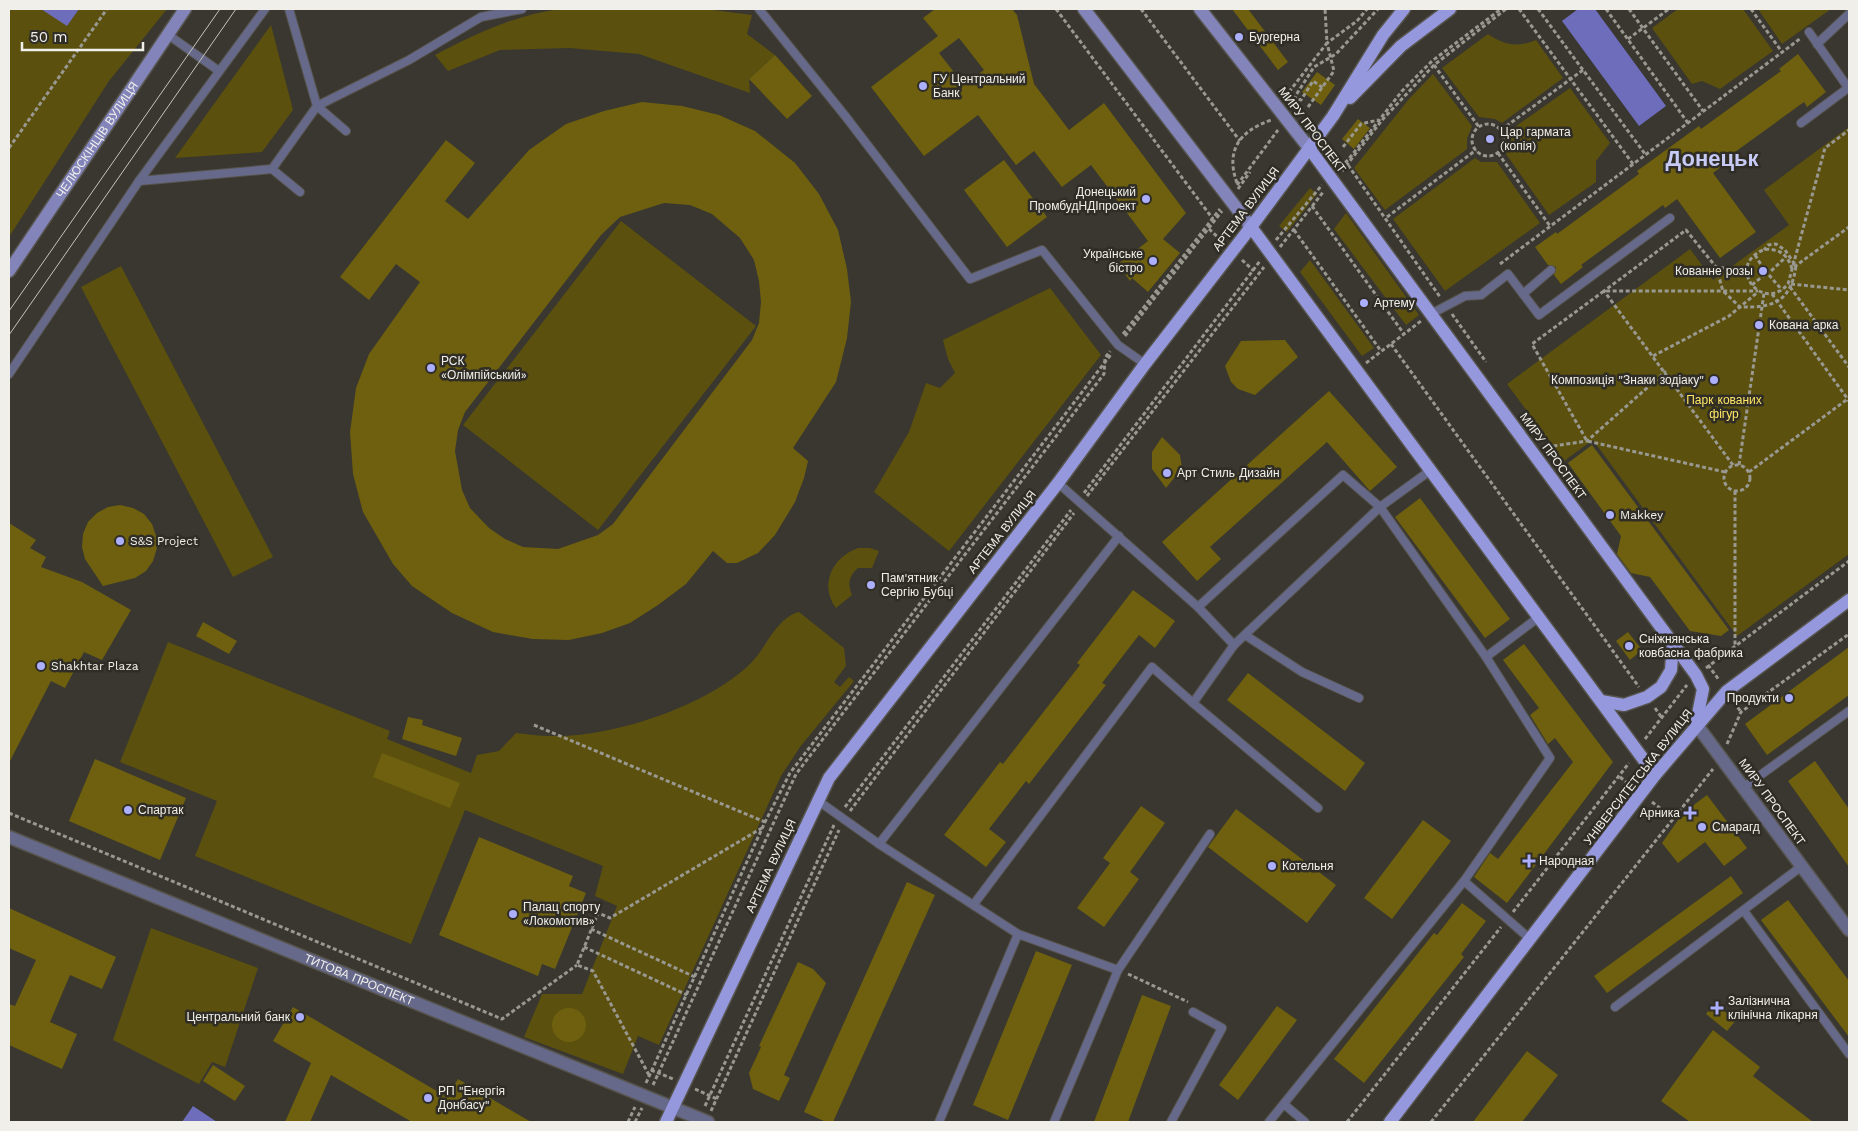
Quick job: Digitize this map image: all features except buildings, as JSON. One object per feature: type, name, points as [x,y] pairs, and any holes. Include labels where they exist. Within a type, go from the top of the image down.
[{"type":"main road","name":"ЧЕЛЮСКІНЦІВ ВУЛИЦЯ","points":[[9,271],[185,9]]},
{"type":"main road","points":[[1084,9],[1271,253],[1655,775]]},
{"type":"main road","name":"МИРУ ПРОСПЕКТ","points":[[1200,9],[1309,148],[1696,675],[1703,689],[1696,724]]},
{"type":"main road","name":"АРТЕМА ВУЛИЦЯ","points":[[666,1122],[828,778],[1058,483],[1145,364],[1251,227],[1333,116],[1383,35],[1404,9]]},
{"type":"main road","name":"АРТЕМА ВУЛИЦЯ","points":[[1333,116],[1401,46],[1450,9]]},
{"type":"main road","name":"УНІВЕРСИТЕТСЬКА ВУЛИЦЯ","points":[[1390,1122],[1696,724],[1726,691],[1849,600]]},
{"type":"main road","points":[[1601,701],[1624,705],[1647,697],[1661,687],[1671,670],[1673,644]]},
{"type":"street","name":"МИРУ ПРОСПЕКТ","points":[[1696,724],[1849,930]]},
{"type":"street","name":"ТИТОВА ПРОСПЕКТ","points":[[9,837],[704,1121]]},
{"type":"lane","points":[[9,374],[139,181],[265,9]]},
{"type":"lane","points":[[289,9],[317,106],[346,131]]},
{"type":"lane","points":[[272,169],[317,106],[409,60],[481,17],[522,9]]},
{"type":"lane","points":[[759,9],[846,117],[970,279],[1042,250],[1117,344],[1145,364]]},
{"type":"lane","points":[[1817,44],[1849,14]]},
{"type":"lane","points":[[1801,123],[1849,89],[1808,32]]},
{"type":"lane","points":[[167,34],[219,71]]},
{"type":"lane","points":[[139,181],[272,169],[300,192]]},
{"type":"lane","points":[[1431,314],[1465,296],[1481,294],[1508,274],[1539,315],[1670,218]]},
{"type":"lane","points":[[1523,294],[1551,270]]},
{"type":"lane","points":[[1193,703],[1234,645],[1380,507],[1431,470]]},
{"type":"lane","points":[[1198,607],[1343,475],[1380,507],[1486,658],[1550,758],[1464,881],[1285,1105],[1269,1122]]},
{"type":"lane","points":[[1058,483],[1198,607],[1234,645]]},
{"type":"lane","points":[[879,844],[1119,536]]},
{"type":"lane","points":[[1486,658],[1539,617]]},
{"type":"lane","points":[[1245,635],[1302,672],[1358,698]]},
{"type":"lane","points":[[974,904],[1152,667],[1318,808]]},
{"type":"lane","points":[[1744,787],[1849,711]]},
{"type":"lane","points":[[817,800],[879,844],[1018,934],[1118,970]]},
{"type":"lane","points":[[1054,1122],[1118,970],[1210,834]]},
{"type":"lane","points":[[1615,1007],[1802,866]]},
{"type":"lane","points":[[1464,881],[1530,939]]},
{"type":"lane","points":[[1744,911],[1849,1054]]},
{"type":"lane","points":[[939,1122],[1018,934]]},
{"type":"lane","points":[[1170,1122],[1222,1028],[1193,1012]]},
{"type":"lane","points":[[1285,1105],[1305,1122]]},
{"type":"path","points":[[9,148],[107,9]]},
{"type":"path","points":[[1056,9],[1213,220]]},
{"type":"path","points":[[1140,9],[1240,141]]},
{"type":"path","points":[[1308,107],[1334,71],[1327,43],[1357,21],[1367,9]]},
{"type":"path","points":[[635,1122],[649,1075],[696,977],[762,828],[790,773],[1213,220],[1285,119],[1296,95],[1314,67],[1331,57],[1378,9]]},
{"type":"path","points":[[704,1121],[841,817],[1271,253],[1331,178],[1348,165],[1402,91],[1432,60],[1501,9]]},
{"type":"path","points":[[1342,147],[1361,124],[1381,120],[1434,64],[1506,9]]},
{"type":"path","points":[[1519,9],[1633,164]]},
{"type":"path","points":[[1538,9],[1645,154]]},
{"type":"path","points":[[1606,9],[1688,123]]},
{"type":"path","points":[[1629,9],[1703,111]]},
{"type":"path","points":[[1628,39],[1669,9]]},
{"type":"path","points":[[1751,9],[1782,52]]},
{"type":"path","points":[[1508,274],[1500,264],[1808,32]]},
{"type":"path","points":[[1434,64],[1479,126]]},
{"type":"path","points":[[1501,130],[1583,70]]},
{"type":"path","points":[[1302,100],[1313,81],[1323,88]]},
{"type":"path","points":[[1238,186],[1231,168],[1234,151],[1240,141],[1256,126],[1271,120],[1285,119]]},
{"type":"path","points":[[1490,124],[1501,130],[1504,142],[1498,153],[1486,156],[1476,150],[1472,138],[1479,126],[1490,124]]},
{"type":"path","points":[[1587,440],[1532,344],[1686,230],[1716,267],[1724,291],[1740,307],[1762,308],[1778,302],[1790,285],[1825,148],[1849,130]]},
{"type":"path","points":[[1387,217],[1476,150]]},
{"type":"path","points":[[1498,153],[1550,226]]},
{"type":"path","points":[[704,1121],[841,817],[1271,253],[1294,230],[1331,178]]},
{"type":"path","points":[[1312,206],[1404,334]]},
{"type":"path","points":[[1849,226],[1795,264],[1792,269],[1790,285],[1849,367]]},
{"type":"path","points":[[1117,344],[1208,229]]},
{"type":"path","points":[[1294,230],[1381,351]]},
{"type":"path","points":[[1758,291],[1752,285],[1747,271],[1748,264],[1755,255],[1768,246],[1776,244],[1785,250],[1795,264]]},
{"type":"path","points":[[1764,250],[1774,250],[1786,258],[1792,269]]},
{"type":"path","points":[[1755,255],[1764,273],[1782,290]]},
{"type":"path","points":[[1752,285],[1764,273],[1771,271],[1786,258]]},
{"type":"path","points":[[1716,267],[1747,271]]},
{"type":"path","points":[[1769,276],[1771,271]]},
{"type":"path","points":[[1604,291],[1758,291],[1772,294],[1790,285],[1849,290]]},
{"type":"path","points":[[1604,291],[1733,465]]},
{"type":"path","points":[[1652,356],[1729,316],[1758,291]]},
{"type":"path","points":[[1739,465],[1764,293]]},
{"type":"path","points":[[1749,472],[1849,400],[1772,294]]},
{"type":"path","points":[[1357,370],[1431,314]]},
{"type":"path","points":[[1391,344],[1662,718]]},
{"type":"path","points":[[629,1122],[644,1096],[796,774],[1104,374],[1104,364]]},
{"type":"path","points":[[1587,440],[1665,372]]},
{"type":"path","points":[[1547,447],[1587,440],[1725,472]]},
{"type":"path","points":[[1735,491],[1725,484],[1725,472],[1733,465],[1739,465],[1749,472]]},
{"type":"path","points":[[1735,491],[1746,487],[1749,482],[1749,472]]},
{"type":"path","points":[[1735,491],[1735,646]]},
{"type":"path","points":[[1347,1122],[1620,777],[1637,750],[1696,675],[1849,561]]},
{"type":"path","points":[[1431,1122],[1722,757],[1741,712],[1849,634]]},
{"type":"path","points":[[534,725],[765,822]]},
{"type":"path","points":[[9,813],[502,1019],[577,965],[598,913],[610,918],[762,828]]},
{"type":"path","points":[[591,929],[696,977]]},
{"type":"path","points":[[584,947],[687,994]]},
{"type":"path","points":[[577,965],[593,971],[649,1075]]},
{"type":"path","points":[[1118,970],[1194,1005],[1193,1012]]},
{"type":"green space","points":[[9,9],[167,9],[109,81],[9,237]]},
{"type":"green space","points":[[560,9],[705,9],[752,15],[747,34],[775,55],[749,79],[750,93],[639,54],[569,48],[500,50],[448,71],[435,55],[496,26],[527,16]]},
{"type":"green space","points":[[1678,9],[1743,9],[1773,51],[1720,89],[1702,81],[1692,84],[1652,28]]},
{"type":"green space","points":[[1758,9],[1831,9],[1782,44]]},
{"type":"green space","points":[[271,25],[293,110],[262,152],[175,158]]},
{"type":"green space","points":[[1488,34],[1505,43],[1517,45],[1536,40],[1563,78],[1502,123],[1495,119],[1479,117],[1442,68]]},
{"type":"green space","points":[[1433,74],[1472,126],[1467,139],[1467,149],[1385,210],[1354,168],[1409,99]]},
{"type":"green space","points":[[1570,88],[1610,143],[1596,161],[1596,182],[1549,215],[1506,154],[1511,139],[1509,131]]},
{"type":"green space","name":"Парк кованих фігур","points":[[1849,127],[1849,554],[1737,636],[1593,440],[1564,461],[1507,384],[1690,249],[1713,280],[1789,225],[1764,190]]},
{"type":"green space","points":[[1475,158],[1481,162],[1497,162],[1540,223],[1445,291],[1393,219]]},
{"type":"green space","points":[[1310,188],[1317,194],[1287,232],[1279,226]]},
{"type":"green space","points":[[1346,213],[1419,315],[1406,325],[1334,229]]},
{"type":"green space","points":[[621,221],[756,326],[598,530],[463,425]]},
{"type":"green space","points":[[1310,260],[1374,348],[1362,356],[1300,272]]},
{"type":"green space","points":[[121,266],[273,557],[233,577],[81,287]]},
{"type":"green space","points":[[1050,288],[1101,355],[949,551],[874,492],[909,432],[926,383],[940,388],[955,373],[948,359],[943,340]]},
{"type":"green space","points":[[858,548],[870,548],[879,551],[872,568],[858,568],[853,574],[849,583],[852,595],[836,608],[829,590],[831,573],[841,558]]},
{"type":"green space","points":[[799,612],[844,648],[846,666],[834,682],[840,687],[849,677],[854,681],[800,747],[781,776],[659,1045],[638,1036],[623,1074],[524,1037],[542,994],[582,994],[617,906],[595,896],[603,866],[465,810],[411,944],[195,856],[217,801],[120,762],[168,642],[390,731],[387,739],[471,773],[477,755],[499,751],[516,733],[551,736],[602,731],[629,725],[685,706],[733,679],[751,663],[778,626],[791,615]]},
{"type":"green space","points":[[151,928],[258,968],[225,1067],[212,1062],[199,1084],[113,1040]]},
{"type":"shaded area","points":[[41,9],[79,9],[67,26]]},
{"type":"shaded area","points":[[1578,9],[1595,9],[1666,106],[1639,126],[1562,21]]},
{"type":"shaded area","points":[[193,1106],[217,1122],[182,1122]]},
{"type":"tram line","points":[[9,311],[220,9]]},
{"type":"tram line","points":[[9,335],[236,9]]},
{"type":"place","name":"Бургерна","points":[[1239,37]]},
{"type":"place","name":"ГУ Центральний Банк","points":[[923,86]]},
{"type":"place","name":"Цар гармата (копія)","points":[[1490,139]]},
{"type":"place","name":"Донецький ПромбудНДІпроект","points":[[1146,199]]},
{"type":"place","name":"Українське бістро","points":[[1153,261]]},
{"type":"place","name":"Кованне розы","points":[[1763,271]]},
{"type":"place","name":"Артему","points":[[1364,303]]},
{"type":"place","name":"Кована арка","points":[[1759,325]]},
{"type":"place","name":"РСК «Олімпійський»","points":[[431,368]]},
{"type":"place","name":"Композиція \"Знаки зодіаку\"","points":[[1714,380]]},
{"type":"place","name":"Арт Стиль Дизайн","points":[[1167,473]]},
{"type":"place","name":"Makkey","points":[[1610,515]]},
{"type":"place","name":"S&S Project","points":[[120,541]]},
{"type":"place","name":"Пам'ятник Сергію Бубці","points":[[871,585]]},
{"type":"place","name":"Сніжнянська ковбасна фабрика","points":[[1629,646]]},
{"type":"place","name":"Shakhtar Plaza","points":[[41,666]]},
{"type":"place","name":"Продукти","points":[[1789,698]]},
{"type":"place","name":"Спартак","points":[[128,810]]},
{"type":"place","name":"Арника","points":[[1690,813]]},
{"type":"place","name":"Смарагд","points":[[1702,827]]},
{"type":"place","name":"Народная","points":[[1529,861]]},
{"type":"place","name":"Котельня","points":[[1272,866]]},
{"type":"place","name":"Палац спорту «Локомотив»","points":[[513,914]]},
{"type":"place","name":"Залізнична клінічна лікарня","points":[[1717,1008]]},
{"type":"place","name":"Центральний банк","points":[[300,1017]]},
{"type":"place","name":"РП \"Енергія Донбасу\"","points":[[428,1098]]},
{"type":"district","name":"Донецьк","points":[[1712,158]]}]
